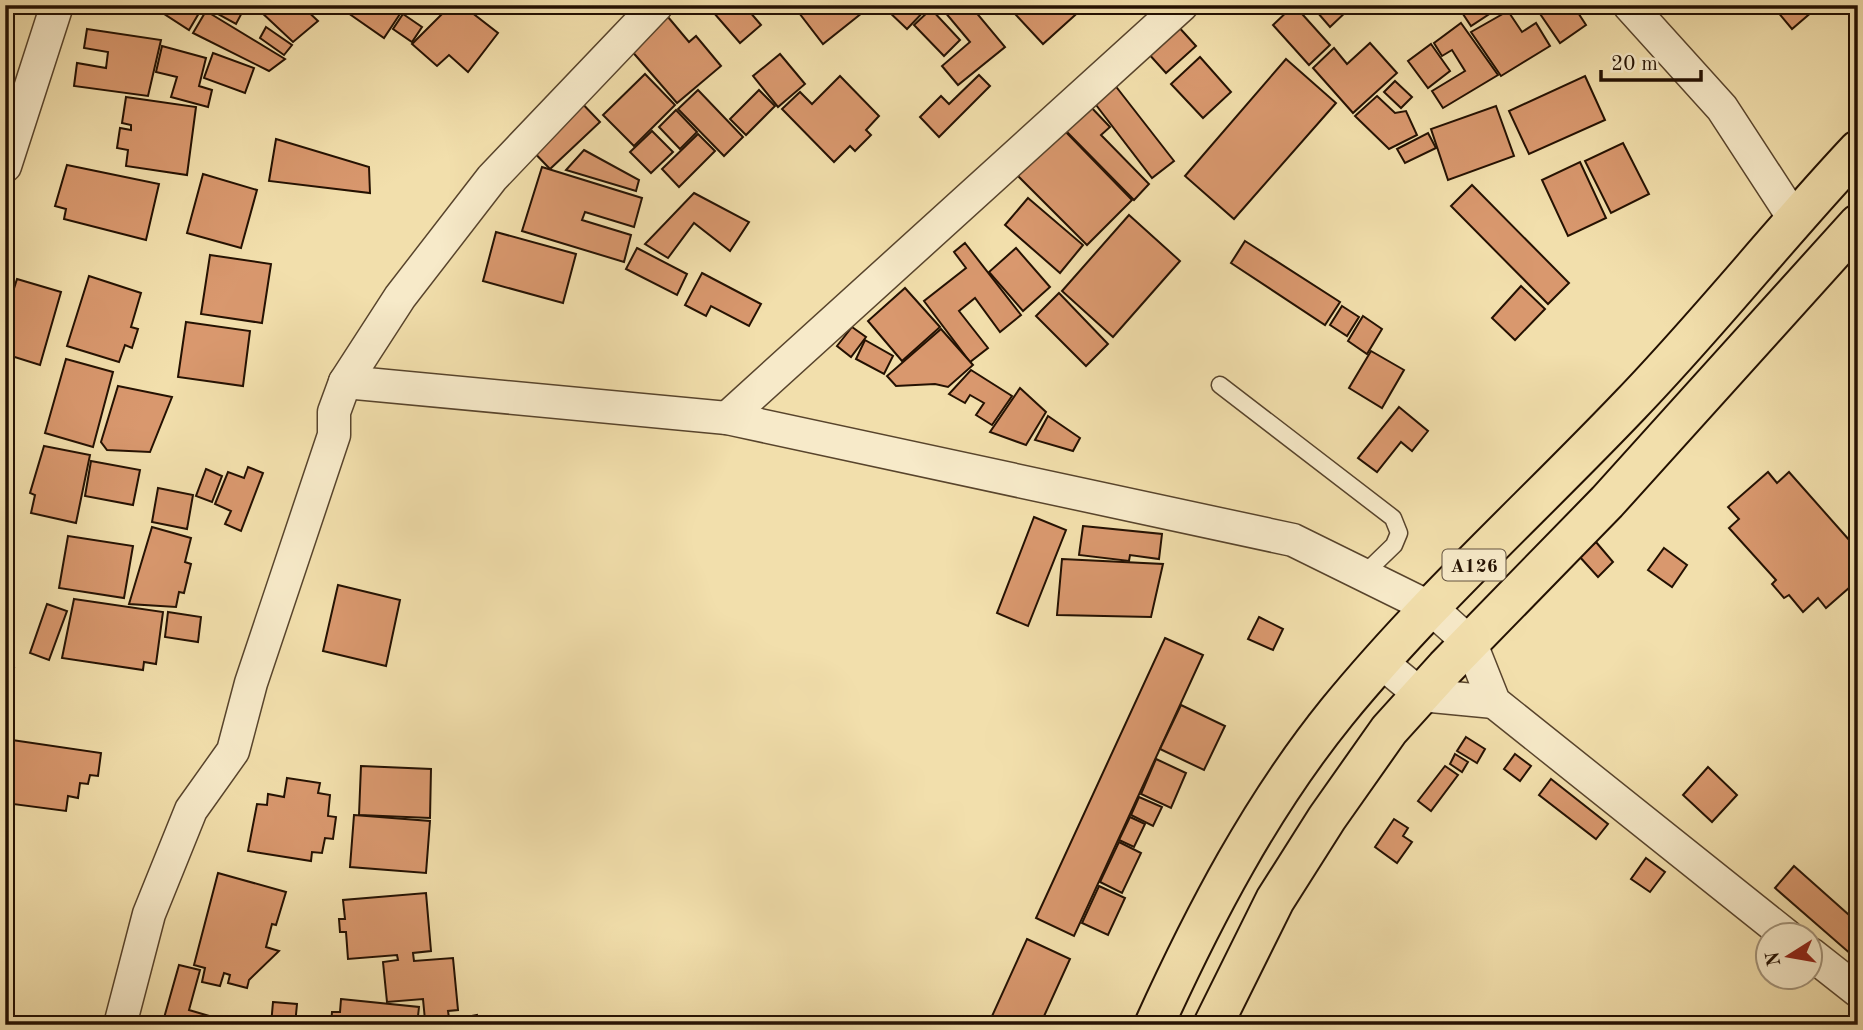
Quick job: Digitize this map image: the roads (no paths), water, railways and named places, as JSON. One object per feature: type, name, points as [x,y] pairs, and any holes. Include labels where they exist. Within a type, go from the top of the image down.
[{"type":"highway","name":"A126","points":[[1154,1025],[1222,885],[1276,797],[1336,714],[1431,608],[1634,401],[1858,150]]},
{"type":"highway","name":"A126","points":[[1213,1025],[1275,900],[1327,818],[1390,730],[1616,492],[1858,224]]},
{"type":"street","points":[[5,166],[57,5]]},
{"type":"street","points":[[120,1025],[149,914],[191,810],[233,751],[251,683],[334,435],[334,412],[345,382],[400,297],[492,177],[657,5]]},
{"type":"street","points":[[727,418],[1182,5]]},
{"type":"street","points":[[1629,5],[1722,108],[1796,220]]},
{"type":"street","points":[[345,382],[727,418],[1293,540],[1431,608],[1471,644],[1494,702],[1769,922]]},
{"type":"street","points":[[1381,662],[1421,695],[1494,702]]},
{"type":"street","points":[[1825,965],[1858,991]]},
{"type":"lane","points":[[1220,386],[1393,517],[1399,533],[1394,545],[1363,574]]}]
